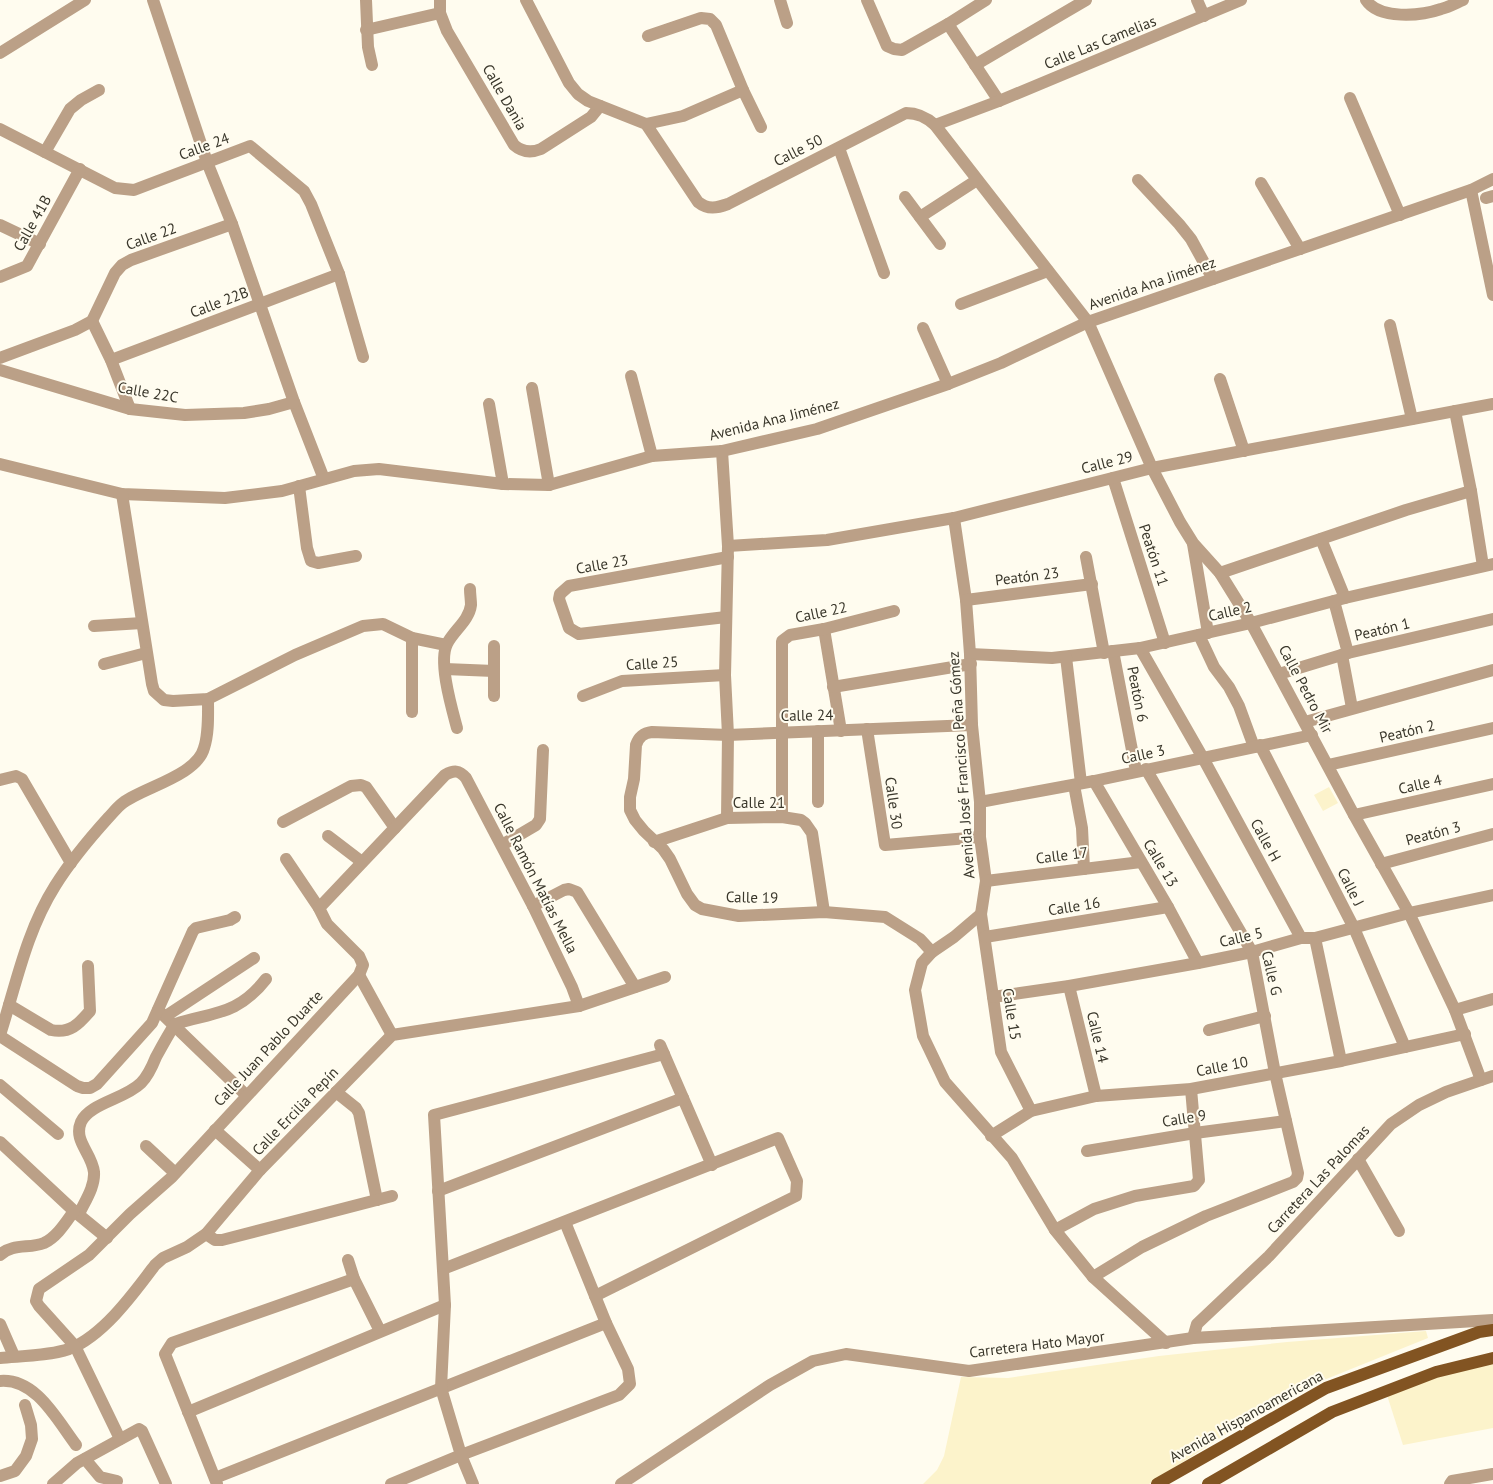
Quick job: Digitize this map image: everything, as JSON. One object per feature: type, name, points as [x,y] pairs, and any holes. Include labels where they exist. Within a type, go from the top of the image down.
[{"type":"main road","name":"Avenida Hispanoamericana","points":[[1157,1484],[1326,1388],[1480,1332],[1493,1330]]},
{"type":"main road","points":[[1208,1484],[1332,1412],[1436,1372],[1493,1358]]},
{"type":"street","points":[[0,52],[62,6],[85,0]]},
{"type":"street","points":[[152,0],[207,162],[232,224],[294,402],[324,479]]},
{"type":"street","points":[[366,0],[366,30],[372,65]]},
{"type":"street","points":[[526,0],[564,70],[569,83],[578,94],[600,106],[646,124],[683,116],[743,90]]},
{"type":"street","points":[[780,0],[787,23]]},
{"type":"street","points":[[867,0],[887,46],[894,50],[902,50],[986,0]]},
{"type":"street","points":[[975,65],[1086,0]]},
{"type":"street","points":[[1198,0],[1204,16]]},
{"type":"street","name":"Calle Las Camelias","points":[[935,125],[999,101],[1241,0]]},
{"type":"street","points":[[1366,0],[1376,9],[1386,13],[1405,15],[1441,10],[1464,0]]},
{"type":"street","points":[[366,30],[440,6]]},
{"type":"street","name":"Calle Dania","points":[[440,6],[447,31],[514,145],[520,150],[534,152],[541,149],[591,117],[600,106]]},
{"type":"street","points":[[648,36],[702,18],[710,19],[716,25],[743,90],[762,127]]},
{"type":"street","points":[[948,24],[999,101]]},
{"type":"street","points":[[45,152],[70,109],[80,100],[99,90]]},
{"type":"street","points":[[1350,98],[1400,215]]},
{"type":"street","name":"Calle 50","points":[[646,124],[698,202],[704,207],[711,208],[728,204],[906,113],[915,113],[927,118],[935,125],[1088,322]]},
{"type":"street","name":"Calle 24","points":[[0,129],[115,188],[134,190],[250,146],[304,191],[312,204],[339,274],[363,357]]},
{"type":"street","points":[[839,148],[884,273]]},
{"type":"street","name":"Calle 41B","points":[[0,277],[27,266],[80,169]]},
{"type":"street","name":"Avenida Ana Jiménez","points":[[0,464],[122,494],[225,498],[282,491],[354,471],[379,469],[502,484],[549,485],[652,456],[722,451],[817,429],[948,384],[1001,363],[1088,322],[1400,215],[1470,190],[1493,179]]},
{"type":"street","points":[[920,217],[977,180]]},
{"type":"street","points":[[1138,180],[1179,224],[1191,240],[1213,279]]},
{"type":"street","points":[[1261,183],[1300,249]]},
{"type":"street","points":[[1470,190],[1493,295]]},
{"type":"street","points":[[905,197],[940,244]]},
{"type":"street","name":"Calle 22","points":[[92,321],[115,273],[122,265],[131,260],[232,224]]},
{"type":"street","points":[[0,225],[40,244]]},
{"type":"street","points":[[960,304],[1048,271]]},
{"type":"street","name":"Calle 22B","points":[[111,360],[339,274]]},
{"type":"street","points":[[0,358],[75,330],[92,321],[111,360],[130,408]]},
{"type":"street","name":"Calle Pedro Mir","points":[[1088,322],[1152,468],[1180,522],[1193,543],[1220,573],[1251,623],[1354,816],[1409,913],[1487,1078]]},
{"type":"street","points":[[1390,325],[1412,419]]},
{"type":"street","points":[[923,328],[948,384]]},
{"type":"street","name":"Calle 22C","points":[[0,370],[130,408],[185,415],[244,413],[294,402]]},
{"type":"street","points":[[631,376],[652,456]]},
{"type":"street","points":[[1220,379],[1244,450]]},
{"type":"street","points":[[532,388],[549,485]]},
{"type":"street","points":[[489,404],[502,484]]},
{"type":"street","name":"Calle 29","points":[[728,552],[827,540],[954,518],[1152,468],[1493,404]]},
{"type":"street","points":[[1455,411],[1488,565]]},
{"type":"street","points":[[722,451],[728,552],[725,674],[728,735],[727,818]]},
{"type":"street","name":"Peatón 11","points":[[1112,478],[1165,643]]},
{"type":"street","points":[[298,486],[307,548],[312,561],[318,563],[356,556]]},
{"type":"street","points":[[1220,573],[1406,510],[1471,491]]},
{"type":"street","points":[[122,494],[146,654],[154,691],[164,700],[208,699],[295,655],[363,626],[383,624],[412,638],[446,644]]},
{"type":"street","name":"Avenida José Francisco Peña Gómez","points":[[954,518],[966,600],[972,725],[980,802],[980,837],[986,881],[981,914]]},
{"type":"street","points":[[1322,539],[1339,600],[1352,708]]},
{"type":"street","name":"Calle J","points":[[1193,543],[1204,634],[1214,667],[1229,687],[1257,746],[1354,928],[1405,1047]]},
{"type":"street","name":"Calle 23","points":[[726,617],[579,634],[569,628],[559,599],[560,594],[569,586],[728,552]]},
{"type":"street","name":"Peatón 6","points":[[1086,556],[1109,652],[1141,770]]},
{"type":"street","name":"Calle 2","points":[[833,687],[970,659],[1052,658],[1140,648],[1488,565]]},
{"type":"street","name":"Peatón 23","points":[[966,600],[1092,584]]},
{"type":"street","points":[[457,728],[448,695],[444,656],[446,644],[464,620],[471,606],[470,589]]},
{"type":"street","name":"Calle 22","points":[[782,817],[782,641],[790,635],[824,629],[894,611]]},
{"type":"street","name":"Peatón 1","points":[[1279,674],[1345,654],[1493,619]]},
{"type":"street","points":[[94,626],[142,623]]},
{"type":"street","points":[[824,629],[841,731]]},
{"type":"street","points":[[412,638],[412,712]]},
{"type":"street","points":[[494,646],[494,696]]},
{"type":"street","name":"Calle H","points":[[1140,648],[1203,758],[1301,938]]},
{"type":"street","points":[[104,664],[146,654]]},
{"type":"street","points":[[1066,657],[1083,783],[1082,828],[1084,869]]},
{"type":"street","points":[[445,669],[494,671]]},
{"type":"street","points":[[1305,722],[1493,670]]},
{"type":"street","name":"Calle 25","points":[[583,696],[622,681],[725,674]]},
{"type":"street","points":[[208,699],[208,730],[201,756],[195,763],[175,776],[124,802],[93,834],[41,909],[31,932],[0,1036],[77,1086],[90,1088],[103,1079],[152,1023],[166,1017],[254,958]]},
{"type":"street","name":"Calle 24","points":[[642,735],[652,732],[728,735],[972,725]]},
{"type":"street","name":"Peatón 2","points":[[1328,765],[1493,728]]},
{"type":"street","name":"Calle 30","points":[[867,730],[885,845],[980,837]]},
{"type":"street","points":[[818,731],[818,802]]},
{"type":"street","name":"Calle 19","points":[[642,735],[636,745],[630,810],[635,820],[654,842],[663,849],[691,900],[702,909],[739,916],[824,912],[885,917],[920,939],[932,952]]},
{"type":"street","name":"Calle 3","points":[[980,802],[1083,783],[1312,735]]},
{"type":"street","points":[[502,845],[536,825],[540,819],[543,750]]},
{"type":"street","name":"Calle G","points":[[1093,1277],[1142,1247],[1206,1216],[1293,1182],[1297,1178],[1298,1173],[1275,1072],[1252,952],[1141,770]]},
{"type":"street","name":"Calle Ramón Matías Mella","points":[[395,828],[445,774],[455,771],[466,778],[533,906],[572,987],[579,1006]]},
{"type":"street","points":[[0,780],[16,776],[22,779],[72,863]]},
{"type":"street","name":"Calle 13","points":[[1083,783],[1142,862],[1198,962]]},
{"type":"street","points":[[283,822],[351,786],[361,784],[366,787],[395,828],[319,908]]},
{"type":"street","name":"Calle 4","points":[[1354,816],[1493,784]]},
{"type":"street","name":"Calle 21","points":[[654,842],[727,818],[782,817],[800,820],[805,823],[812,833],[824,912]]},
{"type":"street","name":"Peatón 3","points":[[1381,864],[1493,834]]},
{"type":"street","points":[[328,836],[362,862]]},
{"type":"street","points":[[286,859],[319,908],[327,924],[359,956],[363,965],[359,975],[392,1035],[579,1006],[665,977]]},
{"type":"street","name":"Calle 17","points":[[986,881],[1142,862]]},
{"type":"street","points":[[533,906],[564,890],[569,889],[577,892],[635,987]]},
{"type":"street","name":"Calle 5","points":[[993,997],[1069,986],[1252,952],[1301,938],[1315,938],[1409,913],[1493,894]]},
{"type":"street","name":"Calle 16","points":[[985,937],[1168,907]]},
{"type":"street","points":[[981,914],[954,937],[932,952],[922,963],[915,990],[923,1036],[945,1082],[1012,1158],[1055,1230],[1093,1277],[1166,1343]]},
{"type":"street","name":"Calle 15","points":[[981,914],[1002,1052],[1031,1112]]},
{"type":"street","points":[[0,1255],[5,1250],[46,1242],[77,1213],[90,1190],[94,1175],[90,1160],[79,1135],[80,1124],[90,1110],[120,1098],[141,1084],[150,1072],[193,931],[196,928],[230,920],[235,917]]},
{"type":"street","points":[[1315,938],[1341,1061]]},
{"type":"street","points":[[10,1005],[51,1030],[58,1031],[72,1028],[79,1024],[90,1011],[88,966]]},
{"type":"street","name":"Calle Juan Pablo Duarte","points":[[75,1346],[39,1306],[36,1295],[44,1285],[89,1255],[175,1173],[359,975]]},
{"type":"street","points":[[166,1017],[199,1017],[220,1014],[238,1005],[255,993],[266,979]]},
{"type":"street","name":"Calle 14","points":[[1069,986],[1096,1096]]},
{"type":"street","points":[[1455,1010],[1493,999]]},
{"type":"street","points":[[1209,1030],[1265,1016]]},
{"type":"street","points":[[166,1017],[246,1095]]},
{"type":"street","name":"Calle 10","points":[[991,1136],[1031,1112],[1096,1096],[1191,1089],[1341,1061],[1465,1034]]},
{"type":"street","name":"Calle Ercilia Pepín","points":[[0,1358],[61,1351],[75,1346],[109,1321],[159,1261],[187,1247],[206,1234],[260,1170],[392,1035]]},
{"type":"street","points":[[473,1484],[462,1455],[442,1388],[445,1305],[434,1114],[662,1050],[712,1164]]},
{"type":"street","name":"Carretera Las Palomas","points":[[1194,1338],[1197,1324],[1269,1256],[1391,1124],[1419,1104],[1446,1092],[1487,1078]]},
{"type":"street","points":[[0,1086],[58,1134]]},
{"type":"street","points":[[1055,1230],[1094,1209],[1135,1196],[1194,1186],[1199,1180],[1191,1089]]},
{"type":"street","points":[[336,1092],[356,1108],[359,1113],[377,1200]]},
{"type":"street","points":[[438,1191],[683,1098]]},
{"type":"street","name":"Calle 9","points":[[1087,1151],[1195,1132],[1286,1121]]},
{"type":"street","points":[[214,1130],[260,1170]]},
{"type":"street","points":[[443,1269],[778,1138],[797,1181],[796,1196],[595,1296]]},
{"type":"street","points":[[0,1142],[107,1238]]},
{"type":"street","points":[[146,1146],[175,1173]]},
{"type":"street","points":[[1358,1159],[1399,1232]]},
{"type":"street","points":[[206,1234],[215,1240],[222,1240],[392,1196]]},
{"type":"street","points":[[391,1484],[619,1395],[630,1384],[628,1369],[606,1323],[565,1222]]},
{"type":"street","points":[[348,1260],[354,1279],[380,1331]]},
{"type":"street","points":[[354,1279],[172,1343],[165,1354],[216,1481],[606,1323]]},
{"type":"street","points":[[188,1412],[445,1305]]},
{"type":"street","name":"Carretera Hato Mayor","points":[[621,1484],[770,1385],[813,1361],[846,1354],[969,1371],[1194,1338],[1493,1320]]},
{"type":"street","points":[[0,1324],[14,1356]]},
{"type":"street","points":[[75,1346],[120,1440]]},
{"type":"street","points":[[0,1380],[24,1384],[37,1394],[76,1445]]},
{"type":"street","points":[[0,1476],[15,1471],[26,1456],[32,1439],[31,1425],[25,1405]]},
{"type":"street","points":[[31,1425],[52,1414]]},
{"type":"street","points":[[53,1484],[77,1463],[140,1429],[166,1484]]},
{"type":"street","points":[[85,1459],[100,1477],[117,1481]]},
{"type":"street","points":[[1450,1484],[1452,1481],[1493,1474]]},
{"type":"shaded area","points":[[1329,787],[1338,803],[1323,811],[1314,795]]},
{"type":"shaded area","points":[[1426,1331],[1428,1338],[1304,1388],[1262,1411],[1149,1484],[923,1484],[937,1470],[944,1456],[961,1377],[1008,1378],[1159,1356],[1287,1342]]},
{"type":"shaded area","points":[[1493,1358],[1493,1428],[1403,1445],[1386,1392]]}]
